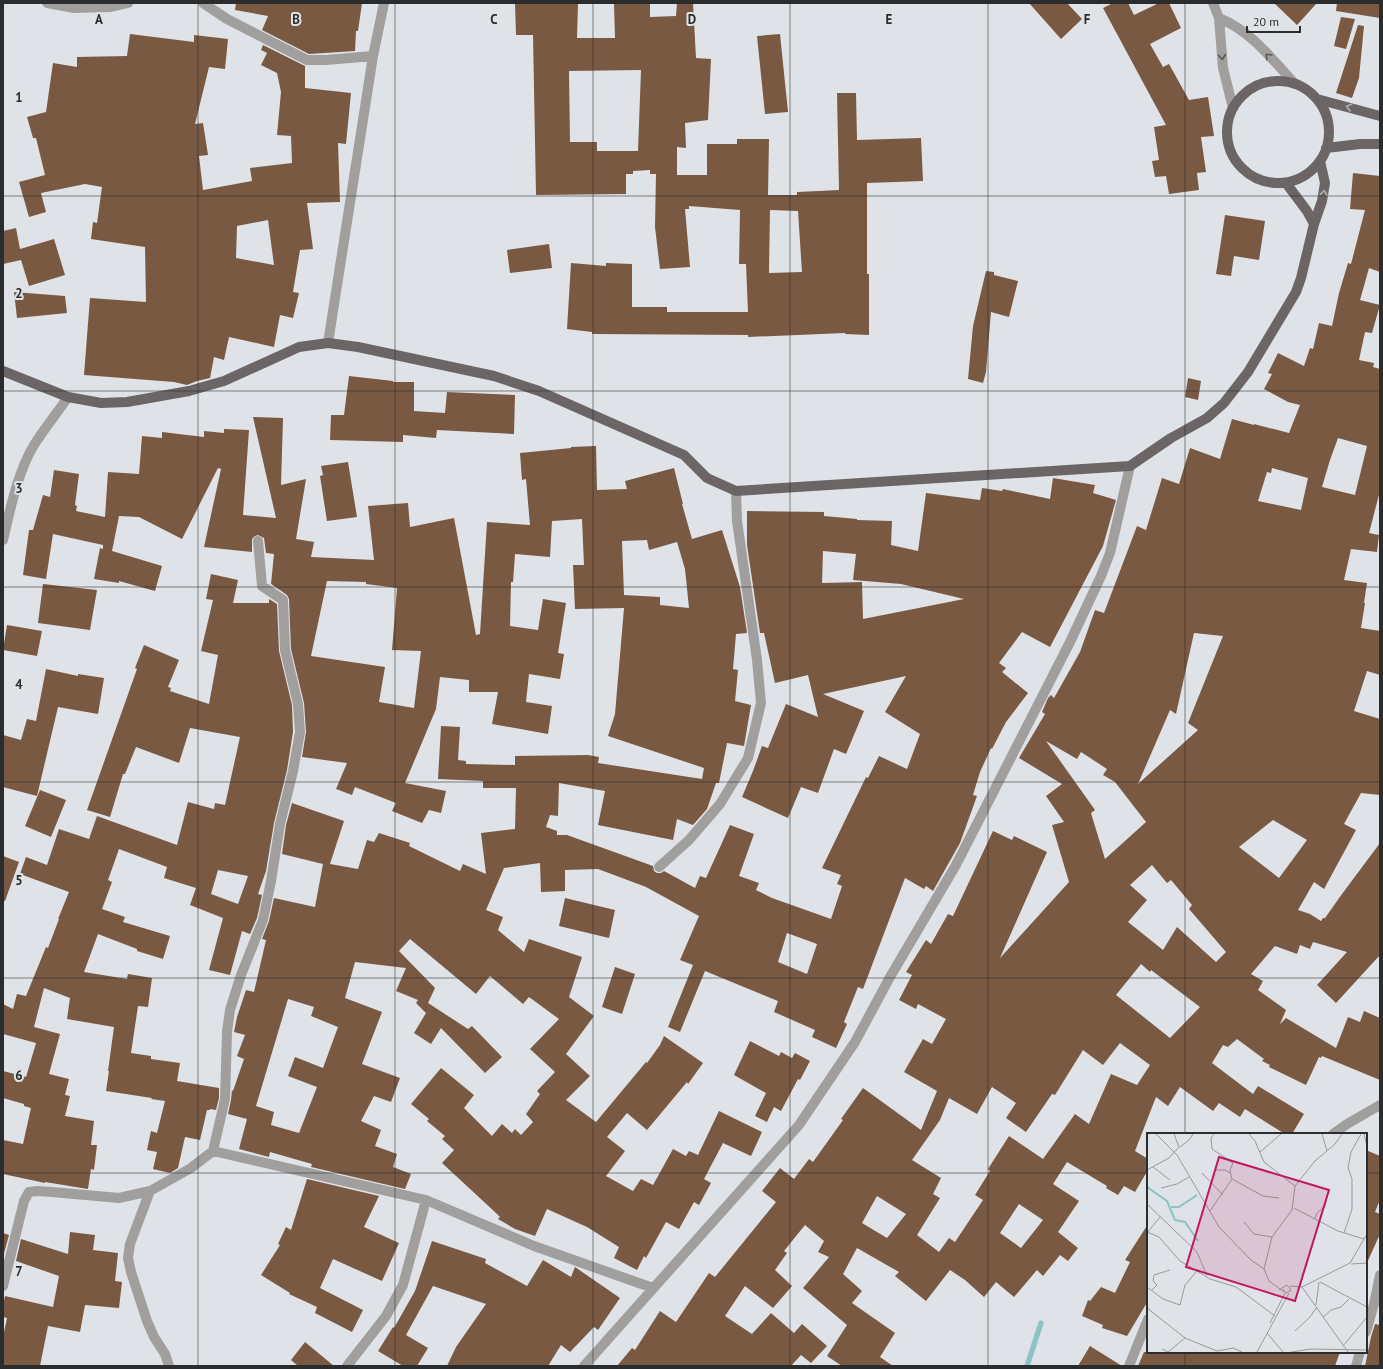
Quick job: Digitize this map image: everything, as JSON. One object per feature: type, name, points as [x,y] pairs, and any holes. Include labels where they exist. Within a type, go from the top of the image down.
[{"type":"main road","points":[[1277,81],[1295,84],[1307,90],[1317,99],[1326,114],[1329,131],[1326,148],[1320,161],[1311,172],[1299,179],[1286,183],[1272,183],[1258,180],[1246,172],[1236,162],[1230,149],[1227,136],[1228,121],[1233,108],[1244,93],[1259,84],[1277,81]]},
{"type":"main road","points":[[1317,99],[1380,116]]},
{"type":"main road","points":[[1326,148],[1360,144],[1380,144]]},
{"type":"main road","points":[[3,371],[68,397],[101,403],[127,402],[189,390],[224,381],[299,348],[328,343],[358,347],[494,376],[539,390],[684,455],[706,478],[736,490],[1130,466],[1171,438],[1207,418],[1224,403],[1239,385],[1296,292],[1301,278],[1314,224],[1322,201],[1325,183],[1320,161]]},
{"type":"main road","points":[[1286,183],[1307,211],[1314,224]]},
{"type":"street","points":[[47,3],[74,8],[111,7],[128,3]]},
{"type":"street","points":[[203,3],[227,19],[307,60],[373,56]]},
{"type":"street","points":[[328,343],[373,56],[384,3]]},
{"type":"street","points":[[1213,3],[1219,18],[1223,68],[1233,108]]},
{"type":"street","points":[[1219,18],[1245,32],[1295,84]]},
{"type":"street","points":[[3,540],[12,500],[33,446],[68,397]]},
{"type":"street","points":[[584,1366],[799,1125],[856,1042],[890,977],[956,865],[1070,642],[1101,576],[1110,553],[1130,466]]},
{"type":"street","points":[[659,867],[689,840],[720,804],[748,758],[760,703],[757,660],[737,521],[736,490]]},
{"type":"street","points":[[3,1286],[24,1201],[29,1192],[52,1192],[119,1198],[150,1191],[191,1168],[213,1151],[225,1099],[227,1032],[230,1010],[263,920],[280,824],[293,771],[300,732],[298,704],[285,650],[283,600],[262,586],[258,541]]},
{"type":"street","points":[[1334,1133],[1380,1105]]},
{"type":"street","points":[[213,1151],[426,1200],[534,1246],[653,1288]]},
{"type":"street","points":[[150,1191],[130,1244],[128,1258],[131,1272],[147,1320],[154,1337],[165,1354],[168,1366]]},
{"type":"street","points":[[347,1366],[386,1316],[403,1284],[426,1200]]},
{"type":"street","points":[[1367,1328],[1380,1275]]},
{"type":"street","points":[[1129,1366],[1147,1321]]},
{"type":"street","points":[[1356,1366],[1360,1353]]},
{"type":"building","points":[[236,3],[362,3],[358,31],[356,31],[355,51],[309,54],[262,30],[268,16],[235,10]]},
{"type":"building","points":[[515,3],[578,3],[577,38],[615,38],[614,3],[650,3],[650,17],[676,16],[677,3],[693,3],[696,58],[711,59],[708,120],[685,123],[686,148],[677,147],[677,175],[707,175],[707,144],[737,144],[737,139],[769,139],[768,195],[797,195],[797,192],[839,190],[837,93],[856,93],[857,140],[921,138],[923,181],[867,183],[869,335],[845,333],[748,337],[748,335],[592,334],[592,332],[567,329],[571,263],[606,266],[606,263],[632,264],[632,307],[667,307],[667,312],[748,312],[746,264],[739,264],[740,210],[689,206],[689,209],[685,209],[690,267],[660,269],[655,227],[656,174],[650,174],[650,170],[633,171],[633,174],[626,174],[626,194],[536,195],[533,35],[516,35]],"holes":[[[641,70],[638,151],[597,151],[597,142],[570,142],[569,71]],[[770,210],[798,211],[802,272],[769,273]]]},
{"type":"building","points":[[1029,3],[1067,3],[1082,19],[1061,39]]},
{"type":"building","points":[[1113,3],[1128,3],[1134,15],[1159,3],[1169,3],[1181,28],[1150,44],[1163,67],[1169,64],[1189,100],[1208,97],[1214,136],[1201,137],[1206,172],[1197,173],[1199,190],[1169,194],[1166,176],[1155,177],[1152,161],[1159,160],[1154,127],[1166,125],[1103,8]]},
{"type":"building","points":[[1274,3],[1317,3],[1297,25]]},
{"type":"building","points":[[1337,3],[1380,3],[1380,18],[1336,11]]},
{"type":"building","points":[[1341,17],[1355,19],[1346,49],[1334,46]]},
{"type":"building","points":[[1358,25],[1364,26],[1359,78],[1352,98],[1336,93]]},
{"type":"building","points":[[130,34],[194,42],[194,35],[228,39],[225,69],[209,67],[195,124],[203,123],[208,155],[199,156],[203,190],[252,181],[250,168],[292,163],[291,136],[277,135],[281,92],[277,73],[261,65],[267,53],[261,50],[263,45],[305,66],[305,88],[351,93],[346,144],[338,143],[340,202],[307,203],[313,249],[300,250],[293,292],[299,293],[293,318],[280,315],[274,347],[229,337],[224,360],[214,357],[210,378],[187,385],[174,382],[84,375],[90,298],[146,302],[145,247],[91,239],[93,222],[97,223],[102,187],[85,184],[41,193],[46,212],[29,217],[19,182],[45,175],[36,138],[33,138],[27,117],[46,112],[53,63],[77,67],[77,57],[127,56]],"holes":[[[268,220],[274,265],[236,258],[237,226]]]},
{"type":"building","points":[[780,34],[788,112],[765,114],[757,36]]},
{"type":"building","points":[[1353,173],[1380,176],[1380,272],[1369,268],[1360,300],[1380,305],[1372,333],[1365,332],[1359,360],[1374,363],[1373,367],[1380,369],[1380,491],[1369,533],[1379,535],[1377,552],[1351,549],[1344,580],[1367,583],[1361,628],[1380,631],[1380,675],[1367,671],[1354,711],[1380,719],[1380,795],[1361,793],[1344,824],[1356,830],[1324,889],[1314,882],[1298,910],[1310,914],[1321,921],[1325,918],[1380,843],[1380,955],[1336,1003],[1317,985],[1347,952],[1313,942],[1310,949],[1300,945],[1297,954],[1275,946],[1251,974],[1263,981],[1258,990],[1286,1010],[1280,1024],[1286,1018],[1336,1048],[1348,1017],[1360,1022],[1364,1011],[1380,1018],[1380,1080],[1322,1056],[1321,1058],[1319,1057],[1306,1085],[1269,1067],[1270,1065],[1262,1061],[1264,1059],[1237,1039],[1228,1047],[1223,1045],[1212,1063],[1253,1094],[1258,1086],[1304,1114],[1293,1133],[1283,1133],[1245,1109],[1240,1117],[1219,1103],[1213,1111],[1180,1087],[1168,1106],[1156,1097],[1135,1151],[1147,1158],[1147,1172],[1135,1192],[1124,1186],[1118,1195],[1106,1188],[1107,1186],[1067,1162],[1053,1184],[1079,1201],[1058,1232],[1078,1248],[1068,1261],[1060,1255],[1043,1276],[1037,1270],[1014,1297],[996,1282],[984,1297],[965,1280],[950,1270],[926,1301],[895,1276],[899,1272],[857,1248],[843,1274],[862,1291],[852,1303],[895,1333],[880,1357],[893,1366],[842,1366],[827,1356],[847,1325],[803,1288],[829,1257],[818,1252],[824,1241],[805,1225],[784,1251],[787,1253],[775,1270],[792,1286],[773,1308],[745,1286],[725,1316],[752,1334],[771,1313],[794,1333],[802,1324],[827,1346],[811,1363],[801,1355],[791,1366],[617,1366],[632,1348],[635,1350],[660,1311],[676,1322],[709,1273],[715,1277],[776,1202],[762,1191],[780,1168],[794,1179],[809,1159],[813,1162],[843,1120],[841,1119],[863,1088],[921,1130],[937,1091],[904,1072],[923,1039],[932,1044],[946,1019],[918,1004],[916,1009],[899,1000],[912,975],[906,972],[926,940],[931,944],[948,914],[953,916],[993,831],[1012,840],[1014,836],[1047,852],[1000,958],[1069,882],[1052,825],[1064,822],[1046,796],[1062,784],[1019,758],[1045,714],[1042,712],[1048,698],[1051,695],[1054,698],[1080,652],[1095,610],[1104,613],[1137,526],[1146,530],[1162,478],[1179,484],[1190,448],[1220,459],[1232,419],[1289,433],[1300,405],[1288,402],[1264,389],[1272,374],[1268,373],[1278,353],[1304,366],[1310,348],[1313,349],[1319,323],[1332,326],[1339,293],[1348,263],[1351,264],[1365,210],[1350,209]],"holes":[[[1338,438],[1367,446],[1355,495],[1322,487]],[[1272,468],[1308,478],[1301,510],[1258,501],[1267,472],[1271,473]],[[1194,633],[1223,636],[1188,723],[1198,730],[1138,784],[1170,710],[1176,714]],[[1046,741],[1077,759],[1081,752],[1107,769],[1103,775],[1115,782],[1146,822],[1105,859],[1091,813],[1095,810]],[[1273,820],[1307,840],[1279,878],[1239,847]],[[1152,865],[1167,883],[1171,880],[1192,905],[1189,909],[1226,952],[1216,962],[1177,927],[1163,950],[1128,922],[1147,900],[1130,885]],[[1141,964],[1200,1007],[1170,1038],[1116,995]],[[1120,1043],[1150,1065],[1137,1085],[1111,1074],[1089,1124],[1075,1114],[1043,1159],[1009,1136],[988,1169],[990,1171],[975,1195],[983,1200],[955,1242],[949,1238],[939,1252],[917,1235],[940,1198],[933,1194],[941,1178],[912,1160],[940,1120],[949,1098],[977,1114],[992,1087],[1016,1103],[1006,1118],[1026,1132],[1052,1094],[1055,1095],[1083,1050],[1103,1065]],[[877,1196],[906,1214],[887,1238],[862,1223]],[[1019,1204],[1043,1220],[1021,1248],[1000,1233]]]},
{"type":"building","points":[[1225,215],[1265,221],[1259,260],[1234,256],[1231,276],[1216,274]]},
{"type":"building","points":[[16,228],[20,249],[54,239],[65,275],[29,286],[21,260],[3,264],[3,231]]},
{"type":"building","points":[[549,244],[552,268],[510,273],[507,250]]},
{"type":"building","points":[[986,271],[994,272],[994,275],[1018,281],[1009,317],[991,312],[986,372],[983,383],[968,379],[973,326]]},
{"type":"building","points":[[14,292],[65,296],[67,313],[17,318]]},
{"type":"building","points":[[349,376],[393,382],[414,382],[414,411],[445,413],[447,392],[515,395],[514,434],[437,430],[436,438],[403,435],[403,442],[330,440],[331,415],[344,415]]},
{"type":"building","points":[[1188,378],[1201,381],[1198,400],[1185,397]]},
{"type":"building","points":[[253,417],[283,418],[281,485],[306,479],[296,539],[314,542],[311,557],[374,560],[368,506],[408,503],[410,527],[454,518],[476,635],[480,634],[487,522],[530,525],[526,479],[522,480],[520,453],[571,447],[596,446],[597,490],[627,489],[625,481],[674,468],[692,539],[722,530],[740,587],[747,633],[736,634],[733,669],[738,670],[735,701],[751,705],[744,746],[727,743],[719,783],[716,783],[707,809],[693,825],[677,819],[673,840],[598,825],[605,791],[559,783],[558,816],[550,815],[546,827],[557,831],[557,835],[567,835],[653,866],[654,871],[657,873],[664,871],[695,888],[700,876],[706,878],[730,825],[754,834],[739,876],[759,883],[756,890],[772,898],[831,919],[842,886],[837,884],[841,875],[822,868],[866,777],[868,778],[879,756],[907,769],[920,734],[885,712],[906,676],[823,694],[864,711],[846,754],[834,749],[818,793],[801,787],[788,818],[742,797],[762,746],[768,748],[786,704],[818,717],[808,675],[775,683],[764,633],[760,633],[747,545],[747,511],[824,512],[824,516],[857,520],[892,521],[891,545],[918,551],[926,493],[980,500],[982,488],[1002,491],[1003,489],[1050,499],[1053,478],[1095,485],[1093,493],[1116,500],[1103,546],[1050,647],[1022,632],[999,663],[1006,668],[1002,672],[1028,693],[1006,722],[992,749],[991,748],[980,772],[973,795],[977,796],[960,843],[933,891],[926,886],[924,889],[905,878],[863,989],[858,987],[844,1022],[847,1024],[836,1048],[812,1037],[815,1030],[774,1012],[778,1001],[705,971],[680,1032],[668,1027],[693,965],[680,960],[699,916],[646,887],[598,869],[565,870],[565,891],[541,892],[540,863],[504,868],[486,910],[503,917],[498,930],[524,952],[529,939],[582,957],[569,997],[594,1016],[566,1054],[590,1076],[566,1100],[596,1122],[646,1062],[647,1063],[660,1045],[664,1036],[703,1063],[688,1084],[687,1082],[647,1130],[627,1113],[607,1137],[625,1151],[606,1176],[633,1191],[641,1179],[653,1185],[673,1149],[686,1156],[689,1151],[698,1155],[719,1111],[762,1132],[751,1156],[723,1143],[704,1179],[711,1183],[699,1205],[694,1202],[679,1229],[666,1222],[646,1258],[644,1256],[637,1270],[614,1258],[619,1247],[587,1227],[547,1209],[535,1236],[515,1229],[498,1219],[500,1217],[442,1163],[454,1150],[442,1139],[445,1136],[427,1121],[429,1119],[411,1104],[441,1068],[474,1095],[464,1108],[492,1136],[502,1124],[512,1133],[515,1129],[521,1135],[533,1122],[526,1114],[540,1094],[537,1091],[555,1072],[530,1049],[559,1019],[529,997],[523,1004],[490,976],[476,994],[410,939],[399,951],[435,988],[428,1003],[468,1029],[472,1026],[502,1057],[485,1073],[441,1028],[431,1044],[414,1033],[426,1013],[416,1003],[418,1000],[396,991],[406,968],[355,962],[345,998],[382,1012],[362,1064],[400,1078],[391,1102],[374,1096],[361,1121],[381,1130],[375,1146],[397,1154],[393,1167],[411,1174],[405,1189],[311,1167],[312,1164],[270,1152],[269,1157],[239,1149],[247,1119],[228,1114],[232,1090],[233,1091],[244,1059],[237,1056],[245,1035],[234,1032],[237,1017],[246,990],[254,992],[266,940],[262,939],[269,921],[274,898],[315,907],[323,864],[282,854],[286,825],[292,803],[344,821],[330,864],[358,869],[367,840],[374,842],[379,833],[410,843],[409,846],[460,871],[463,864],[486,874],[481,833],[515,829],[516,788],[483,788],[483,781],[438,779],[441,726],[460,727],[458,760],[466,761],[466,764],[515,765],[515,756],[588,755],[599,757],[598,763],[702,779],[704,768],[608,736],[615,714],[624,608],[575,609],[573,565],[584,565],[582,519],[552,521],[550,557],[515,554],[513,582],[511,582],[510,626],[538,630],[543,599],[566,603],[558,653],[564,654],[560,679],[529,674],[526,702],[552,706],[548,734],[492,724],[498,692],[469,692],[469,680],[440,677],[436,709],[405,783],[446,791],[441,813],[429,810],[422,823],[392,811],[396,803],[355,787],[352,795],[336,789],[347,763],[302,757],[306,732],[304,703],[291,649],[289,599],[287,595],[271,584],[274,554],[266,553],[264,538],[258,535],[252,539],[252,552],[204,547],[221,469],[218,468],[182,539],[139,517],[119,516],[112,551],[162,566],[155,591],[119,581],[119,583],[94,579],[100,548],[103,549],[103,545],[53,534],[46,579],[23,575],[29,530],[33,530],[43,495],[50,497],[54,470],[79,474],[75,505],[77,506],[76,511],[105,517],[108,472],[139,474],[142,436],[162,438],[162,432],[204,437],[204,431],[224,433],[224,429],[249,430],[243,515],[276,518]],"holes":[[[647,540],[649,550],[677,542],[685,569],[689,608],[660,605],[660,597],[624,595],[622,541]],[[823,551],[856,554],[853,580],[901,584],[964,599],[863,619],[862,582],[822,583]],[[327,581],[366,582],[366,584],[397,588],[392,650],[421,651],[414,708],[379,702],[385,667],[311,656]],[[787,933],[817,944],[807,974],[778,962]],[[288,999],[314,1007],[311,1016],[338,1027],[323,1068],[295,1057],[288,1076],[317,1087],[299,1133],[271,1125],[274,1112],[256,1106]]]},
{"type":"building","points":[[348,462],[357,517],[327,521],[320,476],[323,475],[321,466]]},
{"type":"building","points":[[211,574],[238,580],[233,603],[269,603],[269,599],[277,604],[279,651],[292,705],[293,732],[287,770],[274,823],[266,871],[258,894],[262,895],[257,918],[250,934],[242,931],[230,975],[209,970],[223,918],[190,905],[196,888],[164,878],[167,867],[119,849],[108,880],[112,882],[102,909],[125,917],[123,922],[170,936],[163,959],[137,951],[137,949],[98,934],[84,972],[127,979],[128,974],[152,978],[148,1007],[138,1006],[131,1053],[151,1056],[151,1059],[180,1063],[177,1081],[219,1088],[219,1098],[216,1110],[207,1110],[200,1140],[185,1137],[178,1168],[170,1173],[153,1169],[157,1152],[147,1150],[151,1131],[157,1133],[165,1101],[106,1091],[114,1027],[67,1019],[70,998],[44,988],[34,1027],[60,1034],[49,1074],[69,1079],[65,1095],[70,1096],[65,1116],[94,1121],[91,1145],[97,1145],[94,1170],[91,1169],[88,1189],[45,1183],[3,1174],[3,1140],[23,1144],[31,1108],[24,1106],[24,1104],[3,1098],[3,1071],[26,1077],[36,1043],[3,1034],[3,1004],[13,1009],[17,994],[26,996],[46,947],[48,948],[69,892],[20,874],[26,857],[47,865],[59,829],[89,839],[97,816],[177,845],[188,802],[214,809],[215,803],[225,805],[240,737],[190,728],[179,763],[136,747],[125,774],[123,774],[110,817],[87,810],[137,669],[135,668],[144,645],[179,660],[168,687],[171,688],[170,691],[209,704],[218,655],[201,651],[213,600],[206,599]],"holes":[[[218,870],[248,876],[238,904],[211,894]]]},
{"type":"building","points":[[43,584],[97,590],[90,630],[38,623]]},
{"type":"building","points":[[7,625],[42,631],[37,656],[3,650]]},
{"type":"building","points":[[46,669],[78,676],[78,674],[104,678],[98,714],[58,707],[37,796],[3,787],[3,735],[21,740],[27,719],[36,721]]},
{"type":"building","points":[[40,790],[66,800],[51,837],[25,826]]},
{"type":"building","points":[[3,856],[19,862],[5,901],[3,901]]},
{"type":"building","points":[[565,898],[615,910],[609,938],[559,926]]},
{"type":"building","points":[[615,967],[635,974],[622,1014],[602,1007]]},
{"type":"building","points":[[750,1041],[779,1056],[781,1052],[792,1058],[795,1053],[810,1061],[800,1080],[798,1079],[781,1111],[774,1107],[767,1122],[755,1116],[766,1093],[734,1075]]},
{"type":"building","points":[[1367,1150],[1380,1156],[1380,1200],[1375,1212],[1380,1214],[1380,1234],[1367,1263]]},
{"type":"building","points":[[307,1179],[379,1196],[364,1227],[399,1243],[382,1281],[333,1259],[320,1288],[363,1310],[352,1332],[315,1313],[317,1307],[289,1294],[290,1293],[261,1275],[280,1245],[278,1244],[286,1227],[291,1230]]},
{"type":"building","points":[[1147,1226],[1147,1303],[1127,1336],[1102,1328],[1103,1325],[1082,1316],[1088,1300],[1090,1301],[1101,1287],[1115,1293],[1130,1262],[1125,1260]]},
{"type":"building","points":[[70,1232],[95,1235],[93,1250],[118,1253],[115,1281],[122,1282],[119,1308],[85,1305],[80,1332],[48,1326],[40,1366],[3,1366],[3,1337],[7,1318],[3,1317],[5,1296],[53,1307],[59,1276],[16,1261],[21,1239],[68,1254]]},
{"type":"building","points":[[3,1233],[9,1235],[3,1257]]},
{"type":"building","points":[[432,1241],[486,1259],[485,1263],[527,1286],[543,1260],[571,1277],[575,1267],[620,1298],[598,1330],[594,1327],[570,1352],[561,1345],[548,1366],[447,1366],[456,1347],[486,1304],[433,1286],[406,1335],[428,1348],[417,1366],[403,1366],[378,1351],[393,1327],[394,1328],[415,1291]]},
{"type":"building","points":[[1375,1324],[1380,1325],[1380,1366],[1365,1366],[1371,1337]]},
{"type":"building","points":[[305,1342],[334,1366],[298,1366],[291,1360]]},
{"type":"building","points":[[1090,1346],[1122,1366],[1078,1366]]},
{"type":"building","points":[[1144,1352],[1340,1353],[1335,1366],[1138,1366]]},
{"type":"waterway","points":[[1027,1366],[1041,1323]]}]
